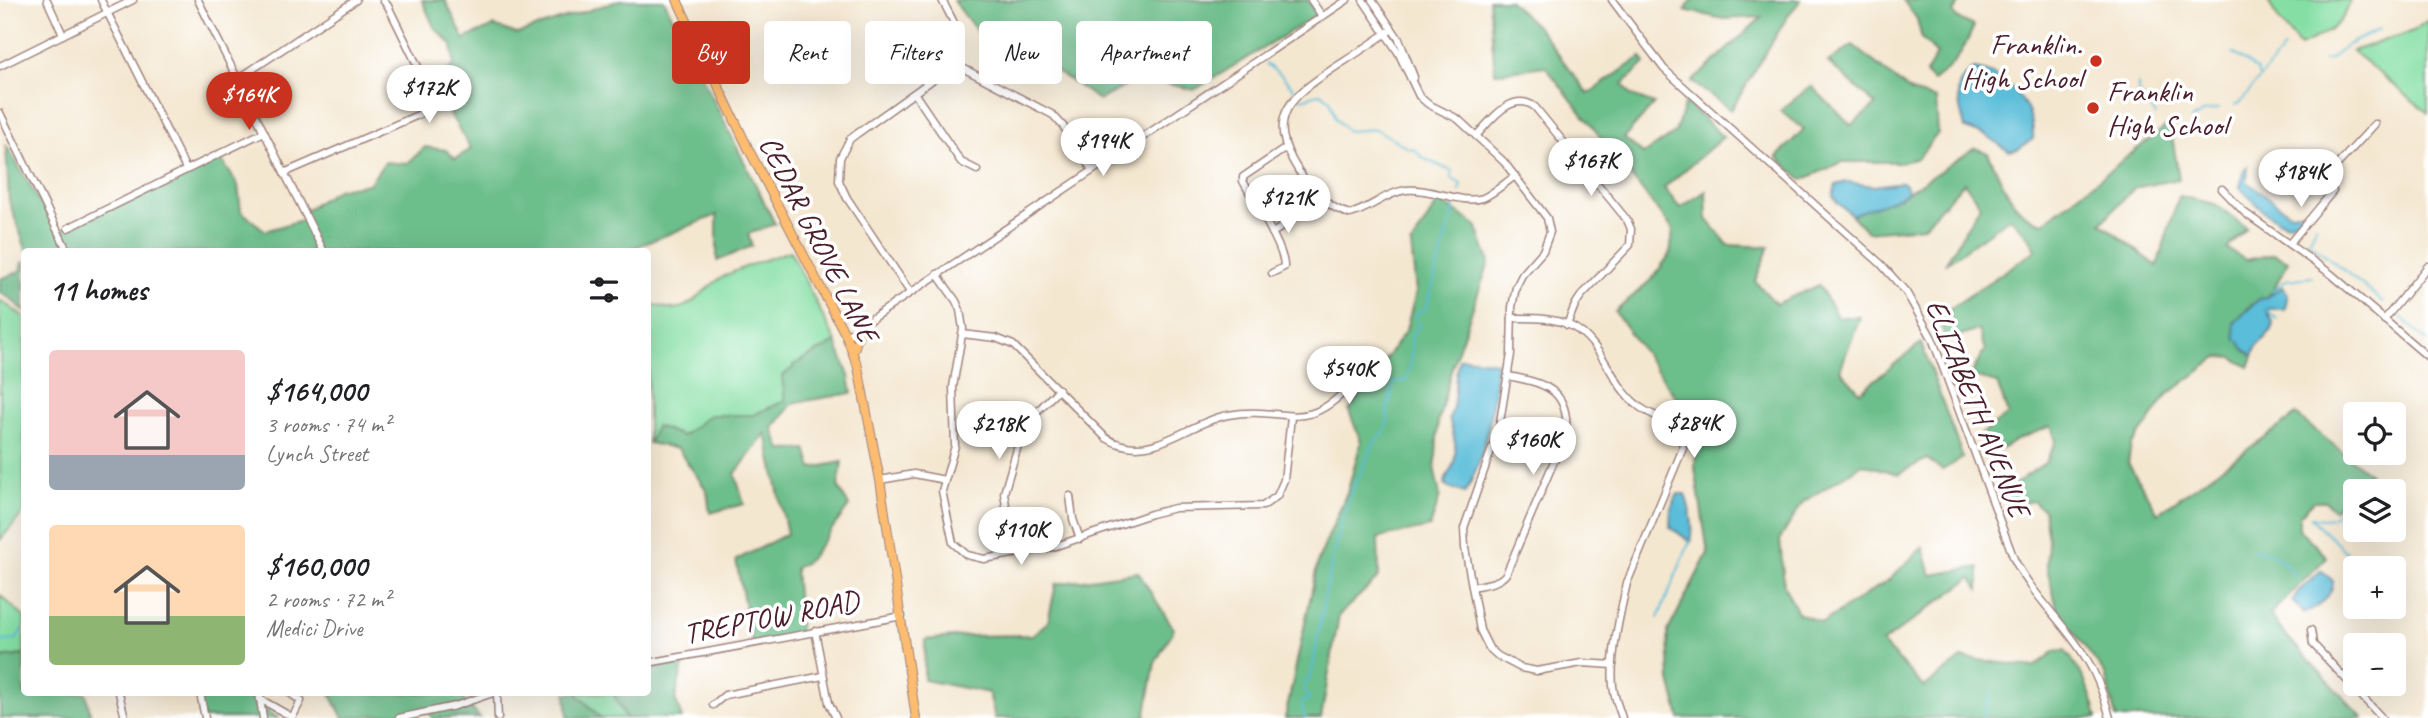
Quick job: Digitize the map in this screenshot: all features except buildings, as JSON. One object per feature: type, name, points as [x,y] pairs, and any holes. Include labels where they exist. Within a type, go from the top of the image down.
[{"type":"main road","name":"CEDAR GROVE LANE","points":[[677,0],[750,152],[846,336],[854,357],[880,480],[916,718]]},
{"type":"main road","points":[[854,357],[856,339],[867,321]]},
{"type":"street","points":[[47,0],[63,35]]},
{"type":"street","points":[[101,0],[186,169]]},
{"type":"street","points":[[0,66],[133,0]]},
{"type":"street","points":[[198,0],[322,248]]},
{"type":"street","points":[[238,79],[356,0]]},
{"type":"street","points":[[284,173],[418,115],[429,104],[430,92],[427,85],[383,0]]},
{"type":"street","points":[[942,0],[953,21]]},
{"type":"street","points":[[1311,0],[1322,16]]},
{"type":"street","points":[[846,336],[1347,0]]},
{"type":"street","points":[[1363,0],[1403,62],[1419,96],[1428,104],[1458,119],[1515,176],[1547,218],[1550,232],[1543,251],[1522,275],[1516,287],[1508,376],[1494,446],[1464,528],[1480,630],[1489,648],[1508,663],[1521,668],[1537,671],[1582,663],[1613,665]]},
{"type":"street","points":[[1372,0],[1405,50],[1419,96]]},
{"type":"street","name":"ELIZABETH AVENUE","points":[[1612,0],[1664,69],[1881,264],[1912,301],[1932,338],[2014,559],[2034,592],[2090,664],[2099,683],[2109,718]]},
{"type":"street","points":[[1392,29],[1297,94],[1285,114],[1283,131],[1286,148],[1298,170],[1314,190],[1336,209],[1350,214],[1392,193],[1406,190],[1482,198],[1515,176]]},
{"type":"street","points":[[965,69],[1053,115],[1092,170]]},
{"type":"street","points":[[910,292],[847,198],[839,181],[838,171],[840,158],[850,139],[929,84]]},
{"type":"street","points":[[915,94],[961,162],[977,170]]},
{"type":"street","points":[[1476,136],[1508,105],[1520,101],[1528,102],[1535,107],[1627,220],[1631,229],[1630,245],[1581,296],[1567,325]]},
{"type":"street","points":[[0,113],[66,248]]},
{"type":"street","points":[[2289,244],[2333,191],[2325,178],[2375,124]]},
{"type":"street","points":[[68,228],[264,132]]},
{"type":"street","points":[[1272,273],[1284,267],[1285,261],[1242,181],[1243,177],[1286,148]]},
{"type":"street","points":[[2222,189],[2245,214],[2331,274],[2428,357]]},
{"type":"street","points":[[1272,233],[1279,229],[1314,190]]},
{"type":"street","points":[[2384,320],[2428,266]]},
{"type":"street","points":[[937,274],[960,310],[962,334],[953,387],[955,446],[943,498],[953,543],[960,551],[984,559],[1053,547],[1175,508],[1263,506],[1277,496],[1284,480],[1291,417]]},
{"type":"street","points":[[1512,318],[1548,320],[1567,325],[1584,334],[1627,395],[1637,405],[1674,423],[1682,434],[1684,448],[1627,583],[1613,665],[1614,692],[1621,718]]},
{"type":"street","points":[[962,334],[996,338],[1013,345],[1106,438],[1118,445],[1147,447],[1224,416],[1250,412],[1291,417],[1316,414],[1332,404],[1368,366],[1368,353]]},
{"type":"street","points":[[1472,587],[1494,582],[1506,574],[1566,433],[1567,418],[1563,403],[1554,392],[1546,385],[1508,376]]},
{"type":"street","points":[[1014,554],[1004,493],[1024,425],[1059,389]]},
{"type":"street","points":[[880,480],[914,474],[945,481]]},
{"type":"street","points":[[1070,496],[1073,519],[1080,539]]},
{"type":"street","name":"TREPTOW ROAD","points":[[651,662],[902,616]]},
{"type":"street","points":[[2311,630],[2313,644],[2382,718]]},
{"type":"street","points":[[815,631],[829,703],[836,718]]},
{"type":"street","points":[[713,705],[725,695],[823,676]]},
{"type":"street","points":[[120,696],[125,718]]},
{"type":"street","points":[[201,696],[205,718]]},
{"type":"street","points":[[260,696],[293,716],[301,701],[294,696]]},
{"type":"street","points":[[260,696],[263,718]]},
{"type":"street","points":[[399,718],[486,696]]},
{"type":"street","points":[[495,696],[498,718]]},
{"type":"green space","points":[[422,0],[445,0],[464,39],[494,26],[517,34],[620,0],[664,0],[674,21],[672,21],[672,84],[706,84],[775,224],[748,234],[752,246],[717,261],[717,215],[633,248],[26,248],[9,201],[6,145],[58,232],[219,156],[238,185],[241,211],[265,231],[305,219],[303,212],[338,189],[369,184],[385,162],[407,164],[425,147],[446,150],[455,159],[471,149],[432,84],[454,65],[452,45],[434,27]]},
{"type":"green space","points":[[953,0],[1308,0],[1318,15],[1212,79],[1212,21],[1076,21],[1076,84],[1130,84],[1099,100],[1062,75],[1062,21],[979,21],[979,34]]},
{"type":"green space","points":[[1489,0],[1509,0],[1541,31],[1588,94],[1641,57],[1645,63],[1623,84],[1632,96],[1654,104],[1624,138],[1643,154],[1675,133],[1685,102],[1723,137],[1664,188],[1680,208],[1706,191],[1707,219],[1728,245],[1769,247],[1755,281],[1776,304],[1819,285],[1837,317],[1860,317],[1840,370],[1860,392],[1921,343],[1963,458],[1942,470],[1927,459],[1898,474],[1863,464],[1803,502],[1780,539],[1784,586],[1798,613],[1822,623],[1890,579],[1923,547],[1931,575],[1979,567],[1979,589],[1971,578],[1882,643],[1924,687],[1962,658],[2034,667],[2054,652],[2065,650],[2085,682],[2097,718],[1680,718],[1670,681],[1668,631],[1708,553],[1695,468],[1697,427],[1615,312],[1652,279],[1670,254],[1673,230],[1545,66],[1495,73]]},
{"type":"green space","points":[[1692,0],[1801,0],[1789,14],[1731,110],[1692,82],[1762,17],[1723,19],[1685,10]]},
{"type":"green space","points":[[1903,0],[1961,0],[1953,13],[1957,18],[1974,26],[1958,57],[1933,81],[1926,74],[1937,54],[1922,39],[1917,19]]},
{"type":"green space","points":[[2267,0],[2350,0],[2338,24],[2300,46]]},
{"type":"green space","points":[[2428,20],[2428,113],[2352,51],[2413,31]]},
{"type":"green space","points":[[1853,45],[1911,92],[1936,99],[1938,133],[1918,158],[1902,162],[1842,162],[1802,180],[1777,157],[1804,129],[1780,111],[1811,86],[1851,125],[1876,105],[1828,62]]},
{"type":"green space","points":[[1168,84],[1204,84],[1194,90]]},
{"type":"green space","points":[[2170,123],[2179,179],[2134,188],[2101,223],[2157,266],[2179,196],[2215,204],[2247,228],[2227,249],[2246,260],[2274,254],[2288,261],[2273,291],[2250,306],[2234,323],[2245,350],[2253,356],[2249,367],[2233,358],[2218,357],[2167,395],[2131,445],[2128,463],[2158,513],[2296,415],[2343,452],[2343,465],[2359,465],[2370,474],[2365,479],[2343,479],[2343,501],[2334,510],[2325,501],[2314,501],[2299,516],[2299,529],[2327,557],[2270,614],[2282,631],[2363,718],[2116,718],[2105,674],[2058,611],[2047,569],[2048,540],[2044,510],[2033,501],[2008,506],[2002,493],[2046,462],[2056,441],[2051,426],[2019,439],[1987,457],[1980,435],[2008,414],[1997,383],[1970,376],[1985,350],[1978,330],[1946,341],[1938,317],[2036,250],[2031,240],[2010,217],[1945,264],[1980,205],[1964,182],[1923,227],[1867,232],[1852,215],[1900,197],[1975,148],[1988,153],[2015,205],[2032,219],[2043,223]]},
{"type":"green space","points":[[1439,201],[1476,225],[1489,262],[1452,367],[1438,422],[1435,472],[1440,496],[1430,527],[1378,538],[1379,577],[1339,615],[1321,718],[1285,718],[1318,561],[1348,490],[1361,442],[1349,411],[1406,330],[1416,292],[1411,245]]},
{"type":"green space","points":[[790,251],[836,342],[793,365],[793,368],[782,376],[785,401],[753,415],[710,415],[682,436],[657,426],[651,438],[651,305],[676,309],[684,306],[723,277]]},
{"type":"green space","points":[[21,268],[21,308],[0,293],[0,279],[19,272]]},
{"type":"green space","points":[[0,300],[21,315],[21,516],[0,540]]},
{"type":"green space","points":[[836,342],[849,376],[852,393],[793,403],[773,428],[781,450],[806,449],[812,468],[842,462],[838,486],[849,506],[809,560],[795,568],[800,635],[752,643],[736,560],[787,534],[766,433],[735,474],[744,504],[710,513],[707,491],[678,449],[651,443],[651,438],[656,426],[682,436],[710,415],[753,415],[785,401],[782,376],[793,368],[793,365]]},
{"type":"green space","points":[[1138,572],[1174,629],[1155,663],[1145,718],[995,718],[989,693],[924,680],[925,640],[964,636],[1032,635],[1048,622],[1056,584]]},
{"type":"green space","points":[[0,595],[21,614],[21,655],[0,658]]},
{"type":"green space","points":[[21,655],[21,696],[87,696],[91,718],[0,718],[0,658]]},
{"type":"green space","points":[[684,662],[675,699],[682,718],[626,718],[615,696],[651,696],[651,670]]},
{"type":"green space","points":[[199,696],[245,696],[278,718],[203,718]]},
{"type":"green space","points":[[332,696],[461,696],[480,718],[432,718],[429,711],[343,718]]},
{"type":"green space","points":[[566,696],[579,696],[601,718],[568,718]]},
{"type":"green space","points":[[579,696],[615,696],[626,718],[601,718]]},
{"type":"water","points":[[1973,69],[1997,77],[2016,93],[2029,115],[2033,139],[2018,149],[2009,151],[1985,135],[1965,128],[1959,103],[1959,88]]},
{"type":"water","points":[[2248,166],[2247,182],[2290,213],[2309,211],[2289,224],[2268,214],[2240,187]]},
{"type":"water","points":[[1846,182],[1873,186],[1903,182],[1908,191],[1852,215],[1833,196],[1836,185]]},
{"type":"water","points":[[2282,287],[2288,294],[2285,309],[2266,309],[2273,322],[2272,330],[2257,346],[2253,356],[2236,340],[2234,323],[2259,299]]},
{"type":"water","points":[[1459,359],[1497,363],[1484,446],[1465,493],[1445,486],[1445,483],[1455,453],[1449,418],[1453,406],[1457,366]]},
{"type":"water","points":[[1678,494],[1685,494],[1689,506],[1691,542],[1670,527],[1671,508]]},
{"type":"water","points":[[2321,570],[2333,581],[2333,586],[2319,605],[2304,613],[2292,601]]},
{"type":"waterway","points":[[2324,60],[2380,29]]},
{"type":"waterway","points":[[2235,105],[2240,103],[2284,48]]},
{"type":"waterway","points":[[2233,53],[2257,70],[2259,77]]},
{"type":"waterway","points":[[1266,64],[1294,89]]},
{"type":"waterway","points":[[2138,85],[2138,92],[2156,115]]},
{"type":"waterway","points":[[1301,98],[1321,93],[1330,100],[1336,119],[1348,131],[1376,129],[1414,149],[1423,158],[1453,172],[1451,178],[1461,184],[1459,191]]},
{"type":"waterway","points":[[2191,120],[2204,112],[2218,109]]},
{"type":"waterway","points":[[1305,718],[1301,706],[1302,701],[1308,701],[1309,697],[1303,686],[1312,671],[1341,523],[1352,490],[1376,440],[1384,433],[1394,382],[1404,382],[1407,376],[1412,333],[1419,327],[1416,314],[1426,308],[1456,202]]},
{"type":"waterway","points":[[2316,225],[2308,241],[2383,302]]},
{"type":"waterway","points":[[2273,291],[2286,280],[2312,277]]},
{"type":"waterway","points":[[2266,309],[2278,320]]},
{"type":"waterway","points":[[2400,316],[2428,342]]},
{"type":"waterway","points":[[2311,517],[2332,518],[2343,509]]},
{"type":"waterway","points":[[2311,518],[2347,553]]},
{"type":"waterway","points":[[1658,618],[1690,541]]},
{"type":"waterway","points":[[2253,550],[2278,558],[2297,577]]},
{"type":"waterway","points":[[0,642],[17,639],[21,631]]},
{"type":"waterway","points":[[1983,718],[1992,692]]},
{"type":"place","name":"Franklin. High School","points":[[2096,61]]},
{"type":"place","name":"Franklin High School","points":[[2093,108]]}]
